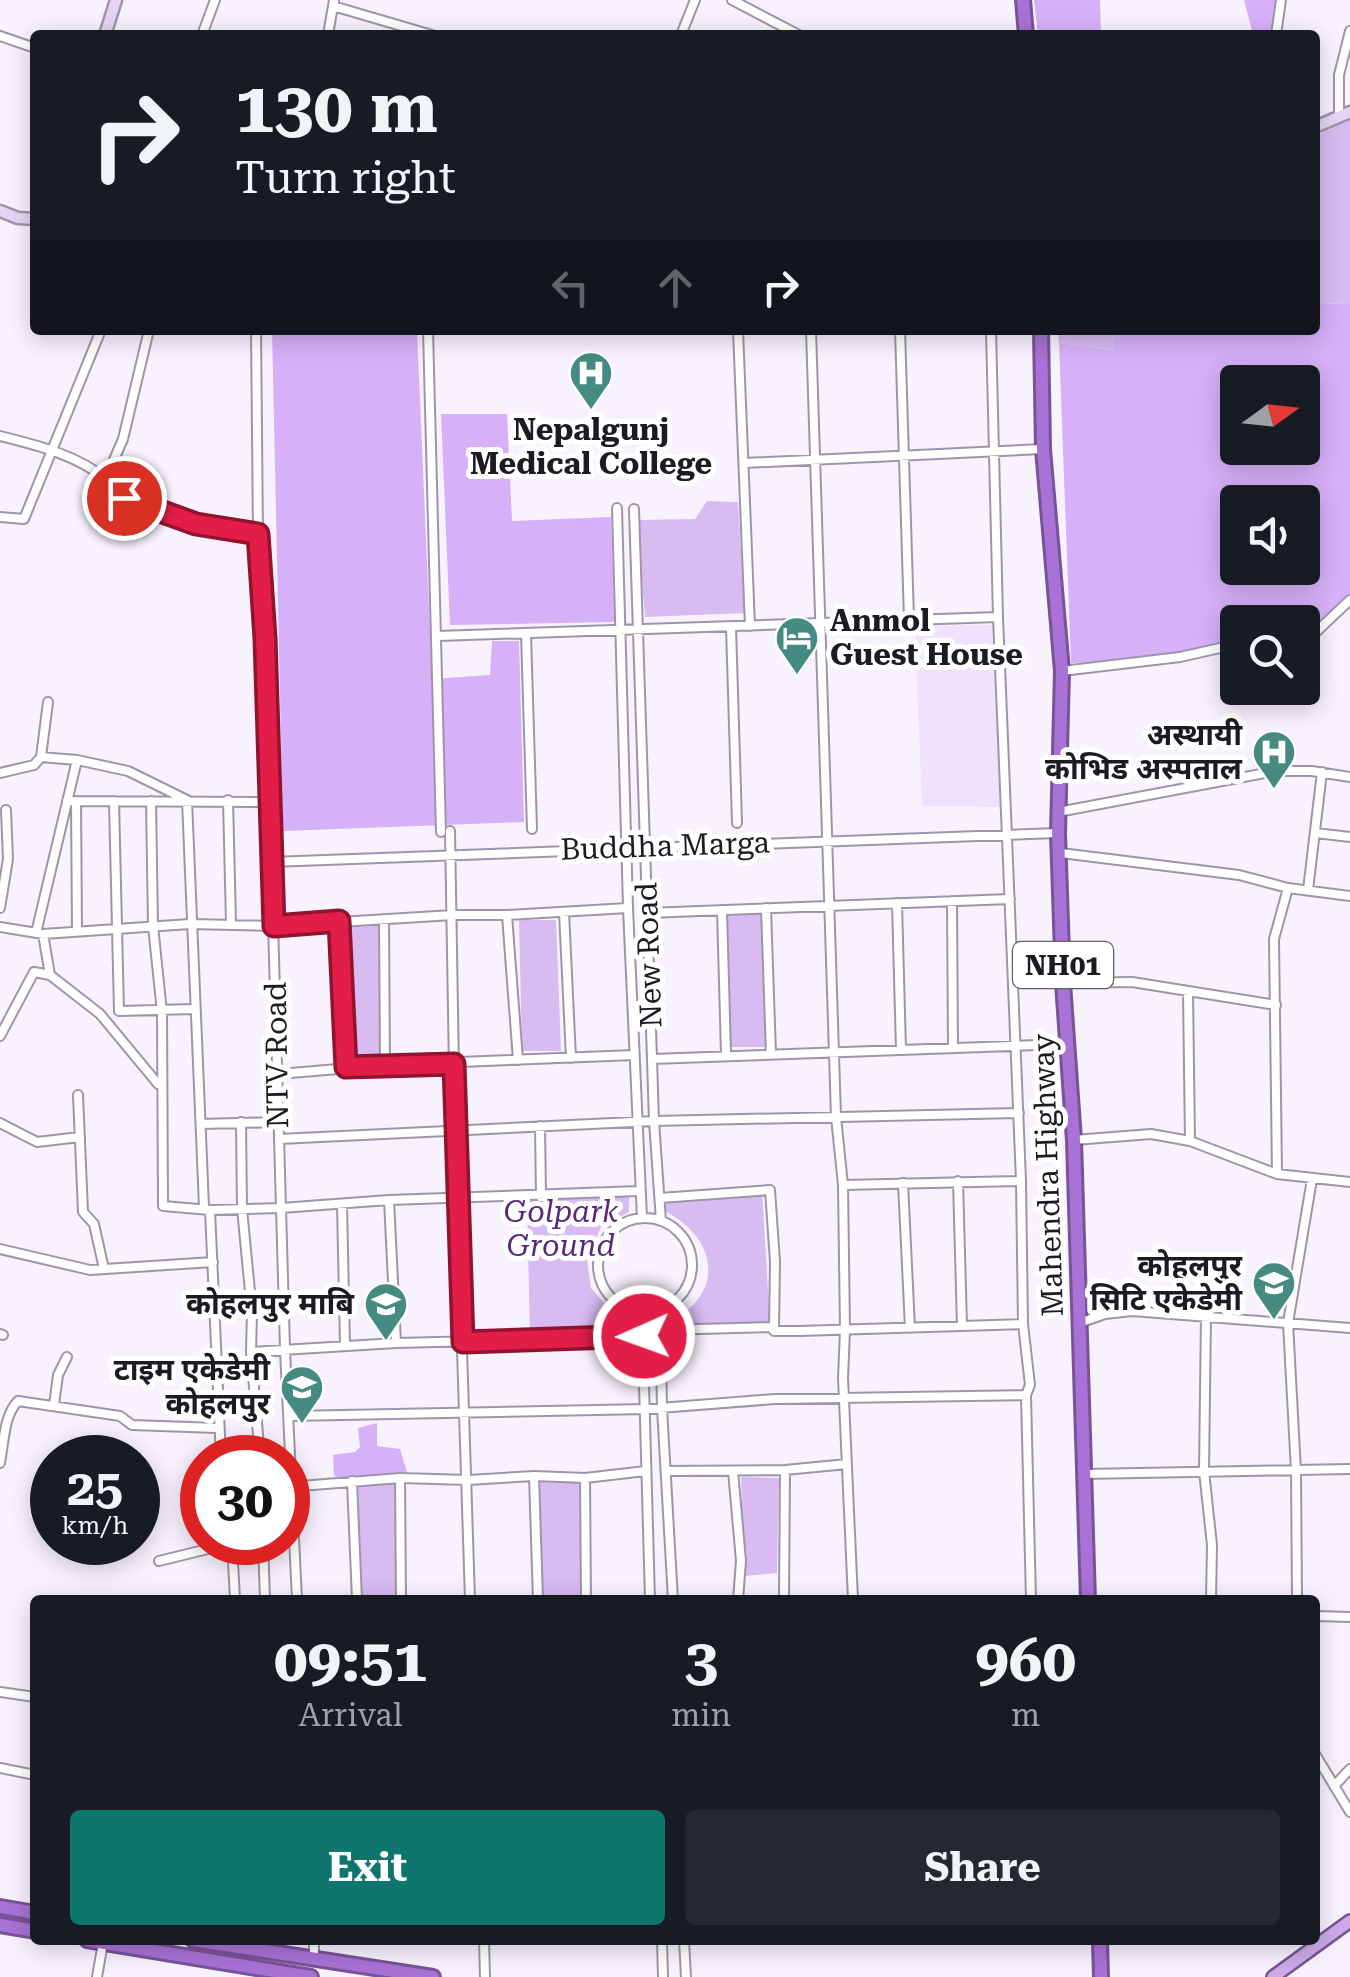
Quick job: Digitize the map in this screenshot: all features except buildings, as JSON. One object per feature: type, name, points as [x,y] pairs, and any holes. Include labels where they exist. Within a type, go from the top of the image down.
[{"type":"highway","points":[[1023,0],[1026,30]]},
{"type":"highway","name":"Mahendra Highway","points":[[1041,335],[1044,449],[1062,670],[1058,833],[1074,1140],[1088,1595]]},
{"type":"highway","points":[[0,1907],[30,1912]]},
{"type":"highway","points":[[0,1925],[30,1930]]},
{"type":"highway","points":[[116,1945],[312,1977]]},
{"type":"highway","points":[[222,1945],[433,1977]]},
{"type":"highway","points":[[1100,1945],[1101,1977]]},
{"type":"main road","points":[[1320,1943],[1350,1921]]},
{"type":"main road","points":[[1273,1977],[1317,1945]]},
{"type":"street","points":[[204,30],[215,0]]},
{"type":"street","points":[[683,30],[695,0]]},
{"type":"street","points":[[732,0],[790,30]]},
{"type":"street","points":[[1277,30],[1281,0]]},
{"type":"street","points":[[106,30],[113,2]]},
{"type":"street","points":[[329,30],[334,3],[417,30]]},
{"type":"street","points":[[1320,125],[1344,114],[1339,75],[1350,32]]},
{"type":"street","points":[[0,36],[30,46]]},
{"type":"street","points":[[0,211],[30,219]]},
{"type":"street","points":[[0,517],[24,519],[100,335]]},
{"type":"street","points":[[106,478],[122,439],[148,335]]},
{"type":"street","name":"NTV Road","points":[[256,335],[258,534],[265,638],[290,1435]]},
{"type":"street","points":[[428,335],[446,832],[451,853],[455,1130],[470,1595]]},
{"type":"street","points":[[738,335],[750,626]]},
{"type":"street","points":[[812,335],[836,1117],[843,1185],[844,1398],[853,1595]]},
{"type":"street","points":[[900,335],[909,619]]},
{"type":"street","points":[[991,335],[1024,1324],[1030,1385],[1026,1395],[1031,1595]]},
{"type":"street","points":[[0,436],[52,449],[106,478],[124,498],[156,512],[196,524],[258,534]]},
{"type":"street","points":[[744,462],[1044,449]]},
{"type":"street","name":"New Road","points":[[617,508],[628,908],[642,1218]]},
{"type":"street","name":"New Road","points":[[634,510],[654,1122],[661,1221]]},
{"type":"street","points":[[1320,627],[1350,600]]},
{"type":"street","points":[[438,636],[998,617]]},
{"type":"street","points":[[730,627],[736,823]]},
{"type":"street","points":[[526,634],[532,829]]},
{"type":"street","points":[[1062,670],[1180,657],[1220,648]]},
{"type":"street","points":[[0,773],[34,765],[41,758],[48,702]]},
{"type":"street","points":[[41,758],[77,760],[128,771],[187,800]]},
{"type":"street","points":[[50,975],[39,933],[72,801],[77,760]]},
{"type":"street","points":[[1058,812],[1276,771],[1350,777]]},
{"type":"street","points":[[1308,890],[1322,772]]},
{"type":"street","points":[[187,800],[194,1010],[212,1262],[218,1435]]},
{"type":"street","points":[[228,800],[231,923]]},
{"type":"street","points":[[72,801],[268,802]]},
{"type":"street","points":[[72,801],[77,930]]},
{"type":"street","points":[[114,801],[119,1011]]},
{"type":"street","points":[[151,801],[153,926],[162,1012],[163,1206],[282,1208],[640,1191]]},
{"type":"street","points":[[0,908],[8,859],[6,810]]},
{"type":"street","name":"Buddha Marga","points":[[271,862],[1058,833]]},
{"type":"street","points":[[1316,833],[1350,837]]},
{"type":"street","points":[[1061,853],[1239,875],[1288,888],[1350,896]]},
{"type":"street","points":[[1278,1174],[1274,940],[1288,888]]},
{"type":"street","points":[[952,900],[954,1048]]},
{"type":"street","points":[[648,913],[1010,900]]},
{"type":"street","points":[[897,903],[902,1050]]},
{"type":"street","points":[[0,927],[39,933],[190,924],[274,926],[628,908]]},
{"type":"street","points":[[766,908],[771,1054]]},
{"type":"street","points":[[722,910],[726,1054]]},
{"type":"street","points":[[564,912],[572,1058]]},
{"type":"street","points":[[507,915],[518,1060]]},
{"type":"street","points":[[384,920],[385,1065]]},
{"type":"street","points":[[339,921],[346,1067]]},
{"type":"street","points":[[0,1036],[34,972],[50,975],[100,1014],[160,1086]]},
{"type":"street","points":[[1063,983],[1132,982],[1276,1004]]},
{"type":"street","points":[[1188,992],[1190,1141]]},
{"type":"street","points":[[100,1014],[194,1010]]},
{"type":"street","points":[[652,1060],[726,1054],[836,1054],[1069,1044]]},
{"type":"street","points":[[279,1074],[346,1067],[634,1055]]},
{"type":"street","points":[[78,1095],[83,1212],[94,1224],[104,1269]]},
{"type":"street","points":[[279,1139],[540,1126],[1018,1113]]},
{"type":"street","points":[[241,1122],[242,1209],[258,1435]]},
{"type":"street","points":[[201,1124],[279,1122]]},
{"type":"street","points":[[0,1124],[37,1142],[80,1137]]},
{"type":"street","points":[[540,1126],[541,1197]]},
{"type":"street","points":[[1074,1140],[1151,1134],[1190,1141],[1278,1174],[1350,1182]]},
{"type":"street","points":[[1297,1595],[1296,1471],[1288,1323],[1312,1179]]},
{"type":"street","points":[[958,1181],[962,1326]]},
{"type":"street","points":[[843,1185],[1021,1181]]},
{"type":"street","points":[[903,1183],[910,1328]]},
{"type":"street","points":[[660,1198],[770,1190],[774,1331]]},
{"type":"street","points":[[390,1200],[396,1343]]},
{"type":"street","points":[[342,1204],[345,1346]]},
{"type":"street","points":[[642,1218],[672,1227],[688,1247],[692,1272],[681,1295],[660,1310],[642,1312],[624,1307],[609,1295],[598,1270],[600,1251],[609,1235],[624,1223],[642,1218]]},
{"type":"street","points":[[0,1248],[90,1270],[212,1262]]},
{"type":"street","points":[[660,1310],[674,1595]]},
{"type":"street","points":[[1078,1323],[1132,1311],[1350,1328]]},
{"type":"street","points":[[642,1312],[650,1595]]},
{"type":"street","points":[[1206,1315],[1204,1470],[1212,1545],[1211,1595]]},
{"type":"street","points":[[662,1330],[846,1330],[1024,1324]]},
{"type":"street","points":[[251,1352],[396,1343],[644,1336]]},
{"type":"street","points":[[54,1405],[58,1375],[67,1357]]},
{"type":"street","points":[[290,1416],[647,1409],[775,1399],[1026,1395]]},
{"type":"street","points":[[0,1464],[14,1404],[18,1401],[120,1416],[132,1425],[218,1428]]},
{"type":"street","points":[[667,1471],[785,1470],[847,1464]]},
{"type":"street","points":[[1083,1474],[1350,1468]]},
{"type":"street","points":[[784,1595],[785,1470]]},
{"type":"street","points":[[310,1485],[400,1478],[585,1478],[646,1471]]},
{"type":"street","points":[[733,1471],[742,1562],[739,1595]]},
{"type":"street","points":[[534,1476],[538,1595]]},
{"type":"street","points":[[400,1478],[402,1595]]},
{"type":"street","points":[[585,1478],[586,1595]]},
{"type":"street","points":[[352,1481],[357,1595]]},
{"type":"street","points":[[233,1565],[235,1595]]},
{"type":"street","points":[[263,1565],[265,1595]]},
{"type":"street","name":"NTV Road","points":[[295,1565],[298,1595]]},
{"type":"street","points":[[1320,1616],[1350,1616]]},
{"type":"street","points":[[0,1692],[30,1695]]},
{"type":"street","points":[[1320,1762],[1350,1812]]},
{"type":"street","points":[[0,1768],[30,1774]]},
{"type":"street","points":[[1334,1786],[1350,1769]]},
{"type":"street","points":[[97,1977],[104,1945]]},
{"type":"street","points":[[314,1945],[314,1961]]},
{"type":"street","points":[[484,1945],[485,1977]]},
{"type":"street","points":[[662,1945],[663,1977]]},
{"type":"street","points":[[684,1945],[686,1977]]},
{"type":"shaded area","points":[[1034,0],[1100,0],[1101,30],[1037,30]]},
{"type":"shaded area","points":[[1244,0],[1278,0],[1275,30],[1252,30]]},
{"type":"shaded area","points":[[1320,303],[1350,304],[1350,600],[1320,628],[1320,605],[1220,605],[1220,648],[1180,657],[1071,663],[1059,343],[1113,350],[1114,335],[1320,335]]},
{"type":"shaded area","points":[[272,335],[417,335],[432,679],[490,675],[492,641],[519,641],[524,822],[283,831]]},
{"type":"shaded area","points":[[441,414],[507,414],[512,521],[611,517],[615,622],[450,625]]},
{"type":"shaded area","points":[[993,625],[1000,807],[922,806],[915,626]]},
{"type":"shaded area","points":[[377,1423],[377,1446],[400,1449],[407,1472],[370,1479],[334,1476],[333,1455],[355,1452],[360,1447],[358,1428]]},
{"type":"green space","points":[[1350,120],[1350,304],[1320,303],[1320,134]]},
{"type":"green space","points":[[1058,335],[1115,335],[1114,350],[1059,343]]},
{"type":"green space","points":[[707,501],[738,502],[745,613],[645,617],[637,520],[695,519]]},
{"type":"green space","points":[[764,911],[768,1047],[729,1047],[726,913]]},
{"type":"green space","points":[[519,920],[556,920],[561,1051],[522,1051]]},
{"type":"green space","points":[[343,923],[380,924],[381,1060],[350,1063]]},
{"type":"green space","name":"Golpark Ground","points":[[762,1190],[770,1324],[665,1327],[701,1295],[708,1267],[699,1240],[664,1211],[664,1198]]},
{"type":"green space","name":"Golpark Ground","points":[[629,1194],[629,1212],[601,1227],[587,1259],[591,1288],[614,1314],[633,1323],[634,1334],[530,1340],[527,1197]]},
{"type":"green space","points":[[741,1477],[779,1478],[777,1573],[744,1576]]},
{"type":"green space","points":[[398,1481],[399,1595],[359,1595],[353,1484]]},
{"type":"green space","points":[[538,1482],[581,1483],[582,1595],[542,1595]]},
{"type":"place","name":"Nepalgunj Medical College","points":[[591,411]]},
{"type":"place","name":"Anmol Guest House","points":[[797,676]]},
{"type":"place","name":"अस्थायी कोभिड अस्पताल","points":[[1274,790]]},
{"type":"place","name":"कोहलपुर सिटि एकेडेमी","points":[[1274,1321]]},
{"type":"place","name":"कोहलपुर माबि","points":[[386,1342]]},
{"type":"place","name":"टाइम एकेडेमी कोहलपुर","points":[[302,1425]]},
{"type":"route","points":[[124,498],[196,524],[258,534],[274,926],[339,921],[346,1067],[454,1064],[463,1342],[644,1336]]}]
